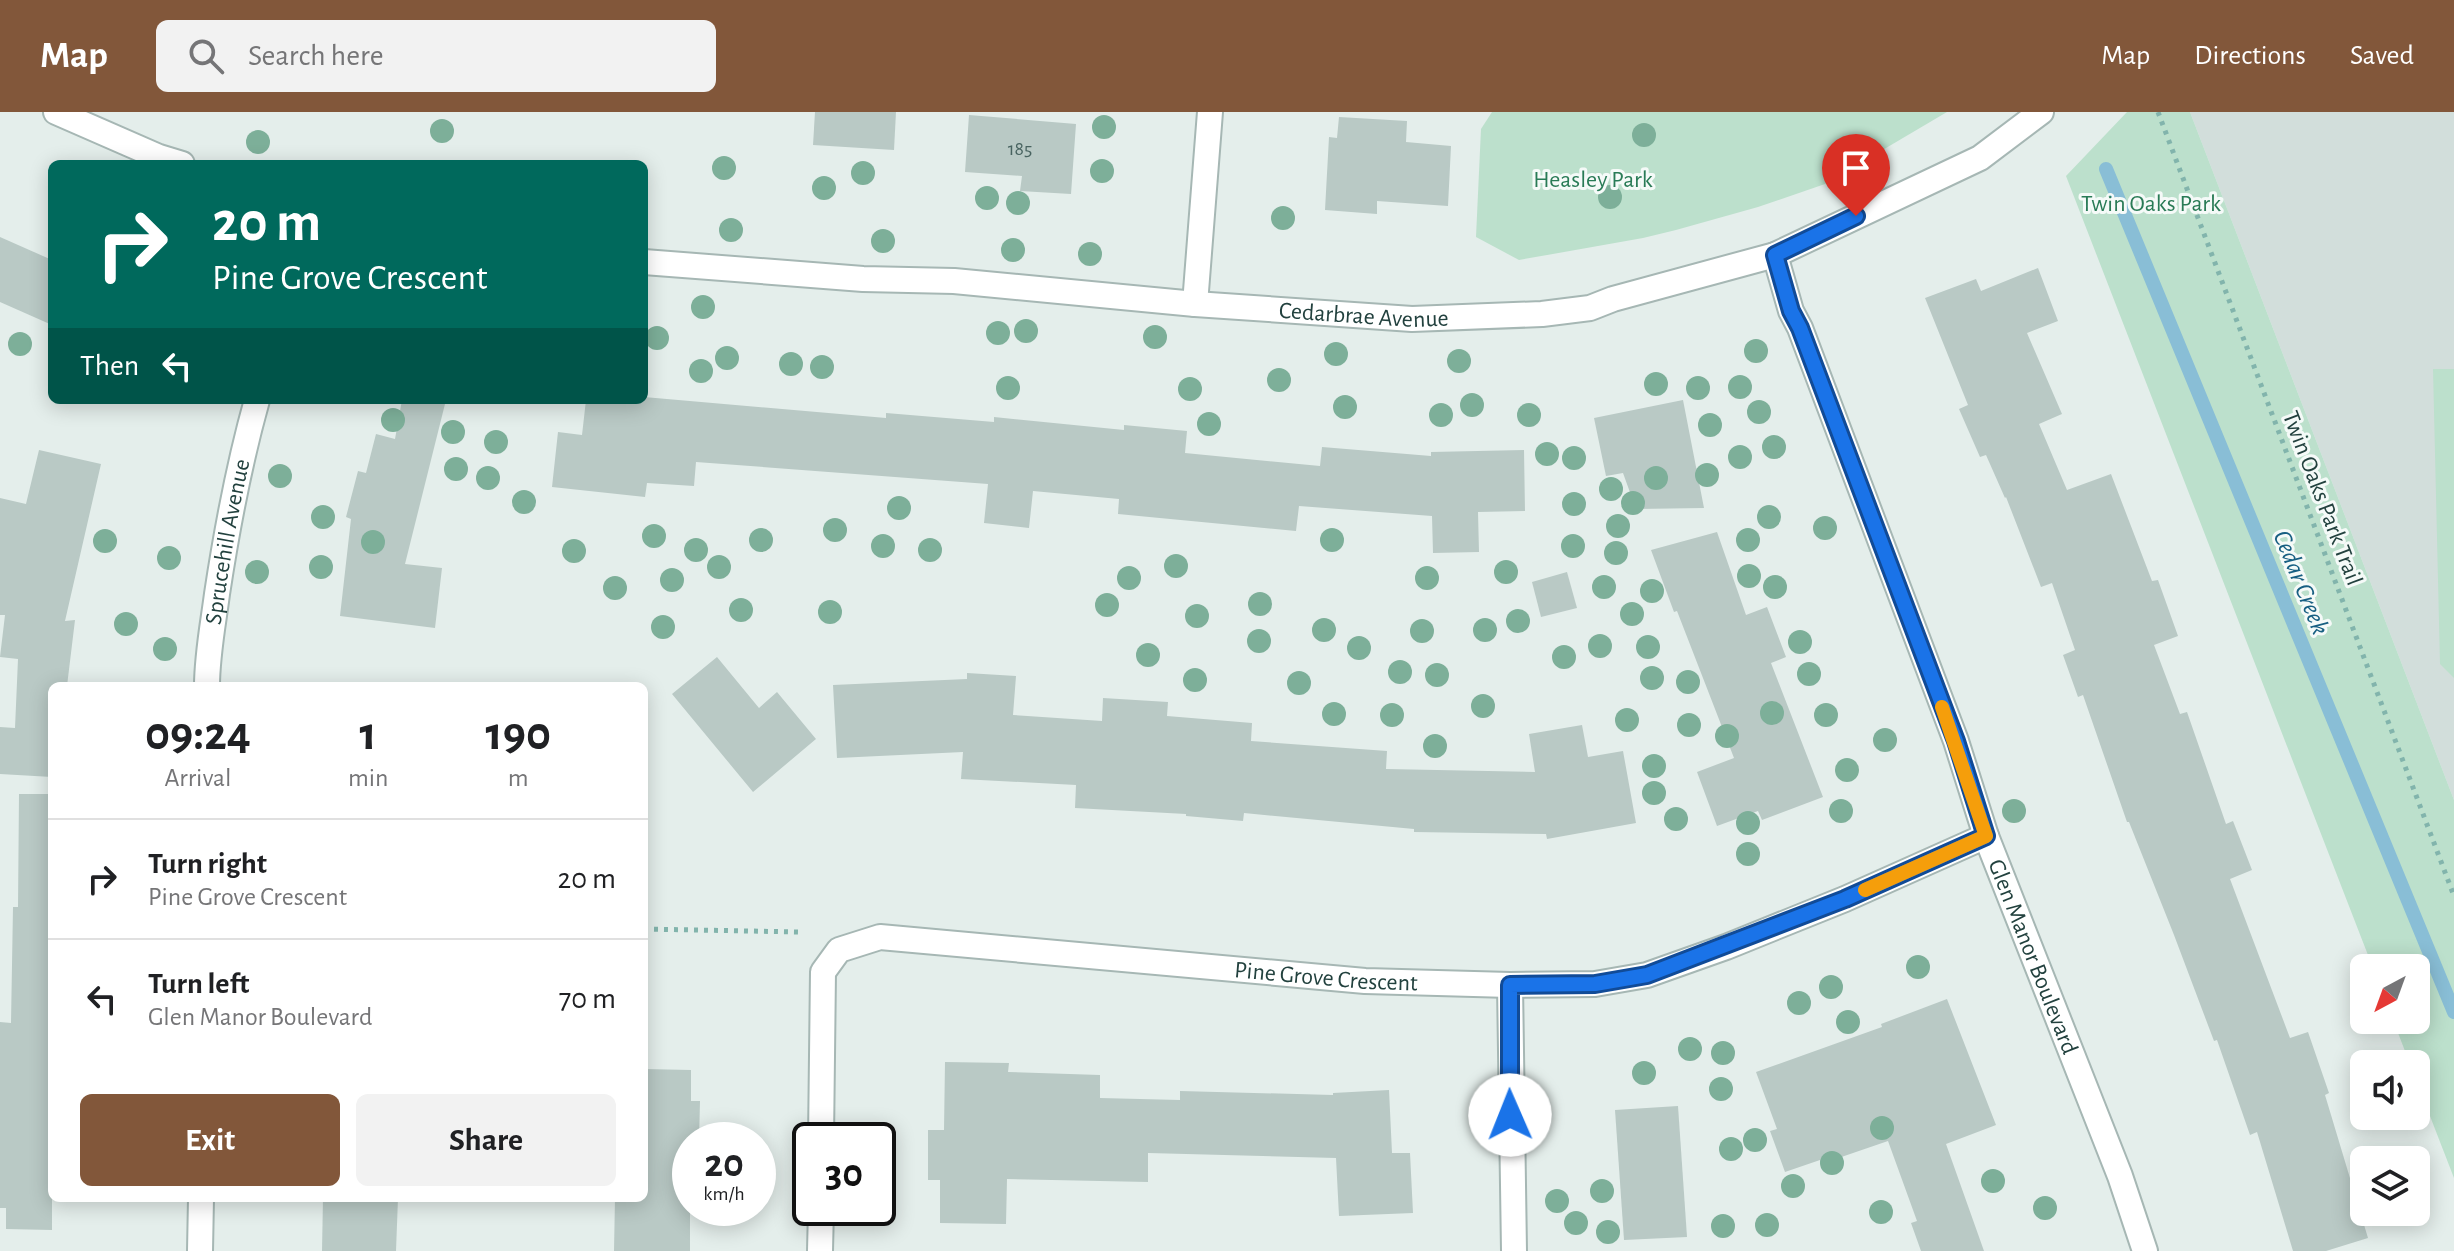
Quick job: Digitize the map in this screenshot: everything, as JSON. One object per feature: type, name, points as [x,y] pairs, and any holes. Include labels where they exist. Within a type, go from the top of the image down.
[{"type":"street","points":[[56,112],[172,160]]},
{"type":"street","points":[[1195,304],[1210,112]]},
{"type":"street","name":"Cedarbrae Avenue","points":[[648,262],[863,279],[954,281],[1195,304],[1412,319],[1542,314],[1590,308],[1775,255],[1980,158],[2041,112]]},
{"type":"street","name":"Glen Manor Boulevard","points":[[1775,255],[1791,311],[1956,741],[1986,836],[2120,1176],[2145,1251]]},
{"type":"street","name":"Sprucehill Avenue","points":[[207,682],[207,662],[225,541],[256,404]]},
{"type":"street","name":"Pine Grove Crescent","points":[[821,1122],[823,972],[839,950],[880,937],[1365,981],[1595,984],[1647,975],[1845,899],[1986,836]]},
{"type":"street","points":[[1510,985],[1514,1251]]},
{"type":"street","points":[[200,1251],[201,1202]]},
{"type":"street","points":[[820,1251],[821,1226]]},
{"type":"path","name":"Twin Oaks Park Trail","points":[[2158,112],[2454,896]]},
{"type":"path","points":[[648,929],[800,932]]},
{"type":"shaded area","points":[[2190,112],[2454,112],[2454,800]]},
{"type":"green space","name":"Heasley Park","points":[[1492,112],[1947,112],[1825,184],[1676,230],[1519,260],[1476,237],[1481,129]]},
{"type":"green space","name":"Twin Oaks Park","points":[[2127,112],[2190,112],[2454,800],[2454,1178],[2430,1116],[2430,1050],[2405,1050],[2398,1034],[2430,1034],[2430,954],[2368,954],[2066,176]]},
{"type":"green space","points":[[2433,369],[2454,369],[2454,678],[2440,664]]},
{"type":"building","points":[[815,112],[896,112],[894,150],[813,145]]},
{"type":"building","points":[[969,115],[1076,124],[1071,194],[1020,191],[1022,176],[965,172]]},
{"type":"building","points":[[1339,117],[1407,121],[1406,142],[1451,146],[1448,206],[1377,201],[1377,214],[1325,210],[1329,137],[1337,138]]},
{"type":"building","points":[[0,237],[48,258],[48,323],[0,302]]},
{"type":"building","points":[[2038,268],[2058,321],[2027,333],[2062,414],[2039,424],[2067,490],[2111,474],[2152,581],[2158,580],[2178,636],[2154,645],[2180,714],[2187,712],[2226,824],[2233,821],[2252,870],[2230,879],[2290,1038],[2308,1032],[2329,1093],[2325,1095],[2350,1178],[2350,1226],[2364,1226],[2368,1238],[2326,1251],[2293,1251],[2257,1132],[2250,1135],[2217,1040],[2214,1041],[2127,822],[2083,695],[2078,697],[2063,655],[2075,650],[2052,583],[2041,587],[2006,497],[1986,455],[1980,457],[1959,409],[1968,405],[1925,298],[1976,279],[1981,291]]},
{"type":"building","points":[[648,397],[886,418],[886,413],[994,422],[994,417],[1124,430],[1124,425],[1187,431],[1185,453],[1320,466],[1322,447],[1431,456],[1431,452],[1524,450],[1525,511],[1478,512],[1479,552],[1433,553],[1432,516],[1299,506],[1296,531],[1118,514],[1119,499],[1033,491],[1029,528],[984,523],[988,484],[696,462],[694,486],[647,483],[645,497],[552,487],[558,432],[582,435],[586,404],[648,404]]},
{"type":"building","points":[[1683,400],[1704,508],[1636,509],[1623,473],[1606,476],[1594,418]]},
{"type":"building","points":[[401,404],[445,404],[405,564],[442,568],[435,628],[340,616],[351,519],[346,517],[358,471],[366,473],[376,434],[395,439]]},
{"type":"building","points":[[39,450],[101,464],[65,621],[75,620],[67,682],[48,682],[48,777],[0,774],[0,727],[15,728],[18,659],[0,657],[5,615],[0,615],[0,498],[26,504]]},
{"type":"building","points":[[1717,532],[1746,615],[1767,607],[1786,657],[1771,663],[1823,797],[1762,820],[1758,811],[1717,826],[1697,772],[1734,758],[1651,550]]},
{"type":"building","points":[[1567,572],[1577,608],[1541,617],[1532,582]]},
{"type":"building","points":[[717,657],[759,708],[777,692],[816,739],[753,792],[672,694]]},
{"type":"building","points":[[967,673],[1016,676],[1013,715],[1102,721],[1103,698],[1168,702],[1167,716],[1252,723],[1251,741],[1387,751],[1386,769],[1535,772],[1529,734],[1582,725],[1588,757],[1623,751],[1636,823],[1547,839],[1546,834],[1414,832],[1414,829],[1244,813],[1243,821],[1186,814],[1075,808],[1076,785],[961,779],[963,752],[837,758],[833,685],[967,679]]},
{"type":"building","points":[[19,794],[48,794],[48,1202],[52,1202],[52,1230],[6,1229],[6,1208],[0,1208],[0,1022],[11,1023],[13,907],[18,907]]},
{"type":"building","points":[[1947,999],[1996,1125],[1946,1144],[1984,1251],[1921,1251],[1911,1223],[1917,1221],[1888,1141],[1821,1164],[1820,1160],[1785,1172],[1770,1131],[1777,1129],[1756,1072],[1882,1027],[1881,1024]]},
{"type":"building","points":[[945,1062],[1009,1063],[1008,1072],[1100,1075],[1100,1098],[1180,1100],[1180,1091],[1333,1095],[1389,1090],[1392,1153],[1410,1153],[1413,1213],[1339,1216],[1336,1158],[1148,1153],[1148,1182],[1007,1179],[1006,1224],[940,1223],[940,1180],[928,1180],[928,1130],[944,1130]]},
{"type":"building","points":[[648,1069],[691,1070],[691,1101],[700,1101],[699,1122],[672,1122],[672,1226],[690,1226],[690,1251],[614,1251],[615,1202],[648,1202]]},
{"type":"building","points":[[1678,1106],[1687,1237],[1624,1240],[1615,1110]]},
{"type":"building","points":[[323,1202],[398,1202],[396,1251],[322,1251]]},
{"type":"waterway","name":"Cedar Creek","points":[[2106,169],[2454,1012]]},
{"type":"slow traffic","points":[[1865,890],[1986,836],[1942,707]]},
{"type":"route","points":[[1510,1115],[1510,985],[1595,984],[1647,975],[1845,899],[1986,836],[1956,741],[1791,311],[1775,255],[1856,216]]}]
